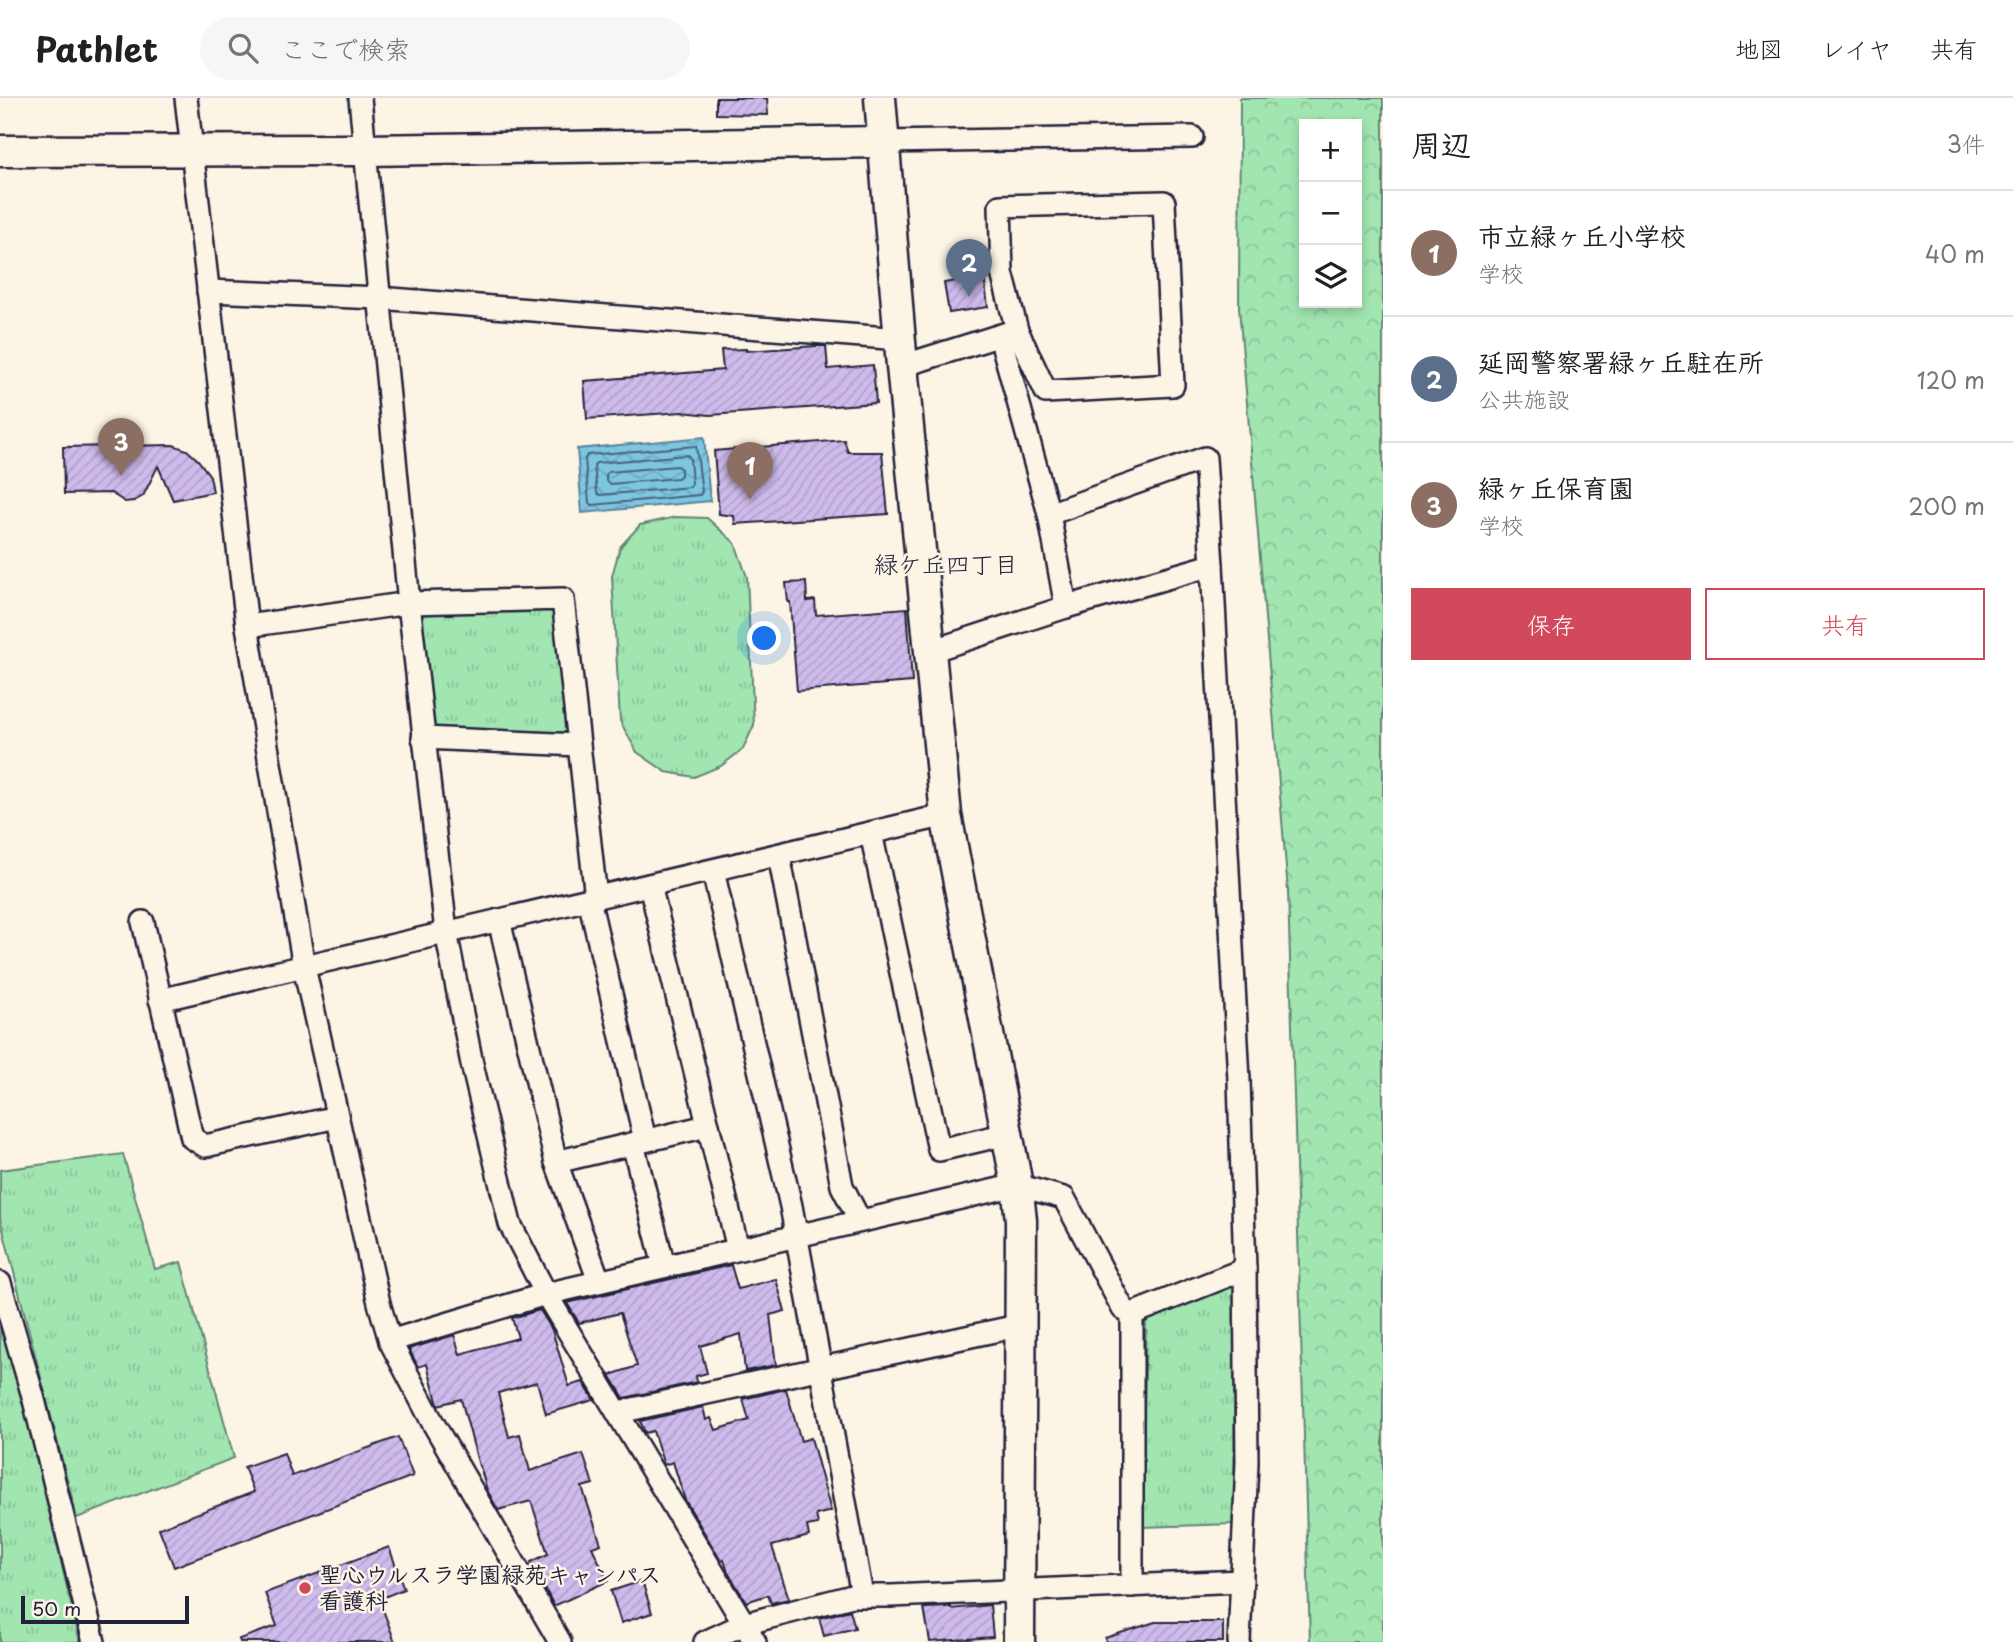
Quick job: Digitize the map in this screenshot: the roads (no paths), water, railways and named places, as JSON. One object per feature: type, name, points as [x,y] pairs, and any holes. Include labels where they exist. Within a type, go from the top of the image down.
[{"type":"street","points":[[186,98],[247,626],[304,967],[379,1303],[390,1341],[433,1423],[560,1642]]},
{"type":"street","points":[[360,98],[409,603],[446,932],[472,1064],[510,1224],[546,1294],[750,1633]]},
{"type":"street","points":[[880,98],[901,353],[946,815],[973,946],[1021,1220],[1019,1642]]},
{"type":"street","points":[[0,151],[364,150],[1192,137]]},
{"type":"street","points":[[1008,333],[1046,392],[1173,386],[1164,202],[1000,206],[1002,274],[1008,333],[1049,514],[1066,607]]},
{"type":"street","points":[[208,291],[380,298],[901,353],[1008,333]]},
{"type":"street","points":[[1049,514],[1205,458],[1239,1080],[1245,1269],[1247,1462],[1239,1642]]},
{"type":"street","points":[[931,651],[1066,607],[1212,565]]},
{"type":"street","points":[[247,626],[409,603],[563,598],[593,898],[664,1266]]},
{"type":"street","points":[[423,738],[579,745]]},
{"type":"street","points":[[160,1000],[946,815]]},
{"type":"street","points":[[871,833],[939,1150],[1007,1134]]},
{"type":"street","points":[[779,855],[842,1186],[860,1221]]},
{"type":"street","points":[[713,871],[797,1235],[862,1595]]},
{"type":"street","points":[[650,885],[738,1249]]},
{"type":"street","points":[[499,920],[556,1162],[599,1282]]},
{"type":"street","points":[[143,922],[192,1138],[205,1146],[337,1117]]},
{"type":"street","points":[[556,1162],[707,1126]]},
{"type":"street","points":[[390,1341],[546,1294],[1017,1185],[1064,1198],[1123,1309],[1132,1314]]},
{"type":"street","points":[[1132,1314],[1245,1269]]},
{"type":"street","points":[[0,1283],[33,1396],[94,1642]]},
{"type":"street","points":[[1132,1314],[1132,1586]]},
{"type":"street","points":[[619,1412],[1022,1325]]},
{"type":"street","points":[[705,1642],[750,1633],[862,1595],[891,1597],[1242,1581]]},
{"type":"water","points":[[704,437],[710,501],[582,513],[577,449]]},
{"type":"place","name":"延岡警察署緑ヶ丘駐在所","points":[[969,297]]},
{"type":"place","name":"緑ヶ丘保育園","points":[[121,476]]},
{"type":"place","name":"市立緑ヶ丘小学校","points":[[750,500]]},
{"type":"place","name":"聖心ウルスラ学園緑苑キャンパス 看護科","points":[[305,1588]]},
{"type":"district","name":"緑ケ丘四丁目","points":[[946,565]]}]
